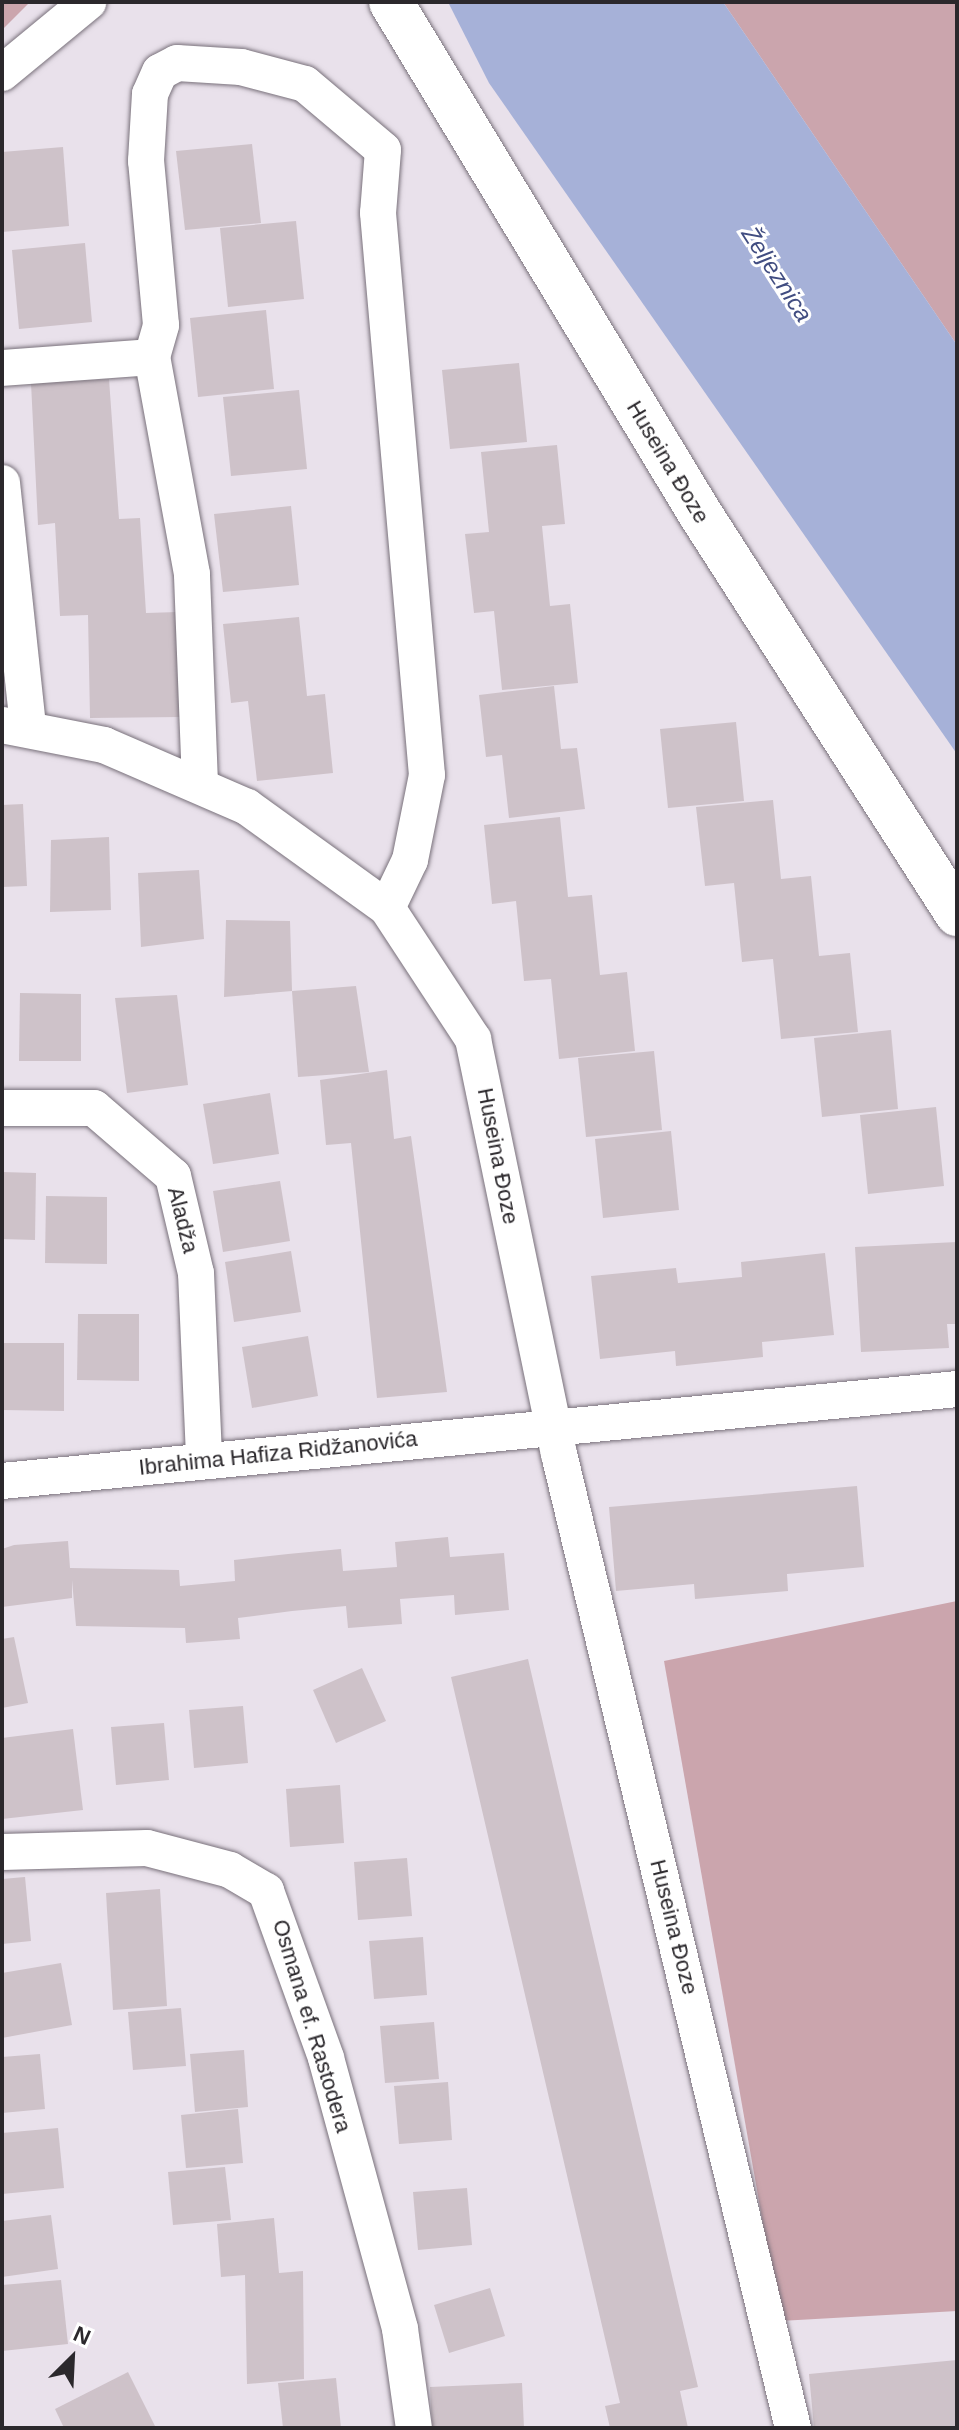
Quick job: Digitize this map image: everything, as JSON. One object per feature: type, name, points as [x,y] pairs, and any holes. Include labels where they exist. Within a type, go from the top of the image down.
[{"type":"street","points":[[2,73],[88,2]]},
{"type":"street","name":"Huseina Đoze","points":[[391,2],[699,512],[957,914]]},
{"type":"street","points":[[200,784],[192,574],[152,357],[161,325],[146,161],[150,94],[160,72],[177,63],[241,67],[305,84],[383,150],[378,213],[427,775],[410,860],[387,908]]},
{"type":"street","points":[[2,368],[152,357]]},
{"type":"street","points":[[2,483],[15,726]]},
{"type":"street","name":"Huseina Đoze","points":[[15,726],[104,745],[200,784],[247,807],[387,908],[473,1039],[554,1426],[793,2428]]},
{"type":"street","name":"Aladža","points":[[2,1108],[94,1108],[173,1176],[196,1273],[204,1459]]},
{"type":"street","points":[[554,1426],[957,1389]]},
{"type":"street","name":"Ibrahima Hafiza Ridžanovića","points":[[2,1481],[554,1426]]},
{"type":"street","name":"Osmana ef. Rastodera","points":[[2,1852],[147,1848],[230,1870],[266,1891],[326,2058],[400,2329],[414,2428]]},
{"type":"shaded area","points":[[2,2],[30,2],[2,30]]},
{"type":"shaded area","points":[[723,2],[957,2],[957,345]]},
{"type":"shaded area","points":[[957,1601],[957,2311],[780,2321],[664,1661]]},
{"type":"water","name":"Željeznica","points":[[448,2],[723,2],[957,345],[957,754],[489,83]]},
{"type":"building","points":[[252,144],[261,223],[185,230],[176,151]]},
{"type":"building","points":[[63,147],[69,226],[2,232],[2,152]]},
{"type":"building","points":[[296,221],[304,299],[228,307],[220,228]]},
{"type":"building","points":[[85,243],[92,322],[19,329],[12,250]]},
{"type":"building","points":[[266,310],[274,389],[198,397],[190,318]]},
{"type":"building","points":[[519,363],[527,442],[450,449],[442,370]]},
{"type":"building","points":[[109,379],[119,519],[140,518],[146,613],[178,612],[180,717],[90,718],[88,615],[60,616],[55,523],[38,525],[31,383]]},
{"type":"building","points":[[299,390],[307,469],[231,476],[223,397]]},
{"type":"building","points":[[557,445],[565,524],[542,526],[550,606],[570,604],[578,683],[502,690],[494,611],[474,613],[465,534],[489,532],[481,452]]},
{"type":"building","points":[[291,506],[299,585],[223,592],[214,514]]},
{"type":"building","points":[[299,617],[307,696],[325,694],[333,773],[257,781],[248,701],[231,703],[223,624]]},
{"type":"building","points":[[554,686],[561,749],[577,748],[585,809],[509,818],[502,755],[486,757],[479,695]]},
{"type":"building","points":[[736,722],[744,801],[668,808],[660,729]]},
{"type":"building","points":[[773,800],[781,879],[811,876],[819,956],[850,953],[858,1032],[781,1039],[773,959],[742,962],[734,883],[705,886],[696,807]]},
{"type":"building","points":[[23,804],[27,886],[2,887],[2,805]]},
{"type":"building","points":[[560,817],[568,897],[592,895],[600,975],[627,972],[635,1051],[559,1059],[551,979],[524,981],[516,901],[492,904],[484,825]]},
{"type":"building","points":[[109,837],[111,910],[50,912],[51,840]]},
{"type":"building","points":[[199,870],[204,939],[141,947],[138,873]]},
{"type":"building","points":[[226,920],[290,921],[292,991],[224,997]]},
{"type":"building","points":[[356,986],[369,1072],[298,1077],[292,991]]},
{"type":"building","points":[[20,993],[81,994],[81,1061],[19,1061]]},
{"type":"building","points":[[177,995],[188,1085],[127,1093],[115,998]]},
{"type":"building","points":[[891,1030],[898,1109],[822,1117],[814,1038]]},
{"type":"building","points":[[654,1051],[662,1130],[586,1137],[578,1058]]},
{"type":"building","points":[[387,1070],[394,1139],[411,1136],[447,1392],[377,1398],[351,1143],[326,1145],[320,1080]]},
{"type":"building","points":[[270,1093],[279,1154],[213,1164],[203,1104]]},
{"type":"building","points":[[936,1107],[944,1186],[868,1194],[860,1115]]},
{"type":"building","points":[[671,1131],[679,1210],[603,1218],[595,1139]]},
{"type":"building","points":[[2,1172],[36,1173],[35,1240],[2,1239]]},
{"type":"building","points":[[280,1181],[290,1241],[223,1252],[213,1191]]},
{"type":"building","points":[[46,1196],[107,1197],[107,1264],[45,1263]]},
{"type":"building","points":[[957,1242],[957,1324],[947,1324],[949,1348],[861,1352],[855,1247]]},
{"type":"building","points":[[291,1251],[301,1312],[234,1322],[225,1262]]},
{"type":"building","points":[[825,1253],[834,1335],[762,1342],[763,1357],[676,1366],[675,1351],[600,1359],[591,1276],[676,1268],[678,1283],[742,1277],[741,1262]]},
{"type":"building","points":[[78,1314],[139,1314],[139,1381],[77,1380]]},
{"type":"building","points":[[308,1336],[318,1396],[252,1408],[242,1347]]},
{"type":"building","points":[[3,1343],[64,1343],[64,1411],[2,1410]]},
{"type":"building","points":[[857,1486],[864,1567],[787,1574],[788,1591],[695,1599],[694,1584],[616,1591],[609,1507]]},
{"type":"building","points":[[448,1537],[450,1557],[504,1553],[509,1610],[455,1615],[454,1595],[400,1599],[402,1624],[348,1628],[346,1606],[238,1618],[240,1639],[186,1643],[185,1628],[76,1626],[72,1580],[72,1598],[2,1607],[2,1549],[14,1545],[68,1541],[70,1568],[179,1570],[180,1586],[235,1581],[234,1560],[341,1549],[343,1571],[397,1567],[395,1542]]},
{"type":"building","points":[[14,1637],[28,1703],[2,1708],[2,1639]]},
{"type":"building","points":[[528,1659],[698,2387],[680,2391],[688,2428],[610,2428],[605,2406],[620,2403],[451,1677]]},
{"type":"building","points":[[362,1668],[386,1721],[336,1743],[313,1690]]},
{"type":"building","points":[[243,1706],[248,1763],[194,1768],[189,1710]]},
{"type":"building","points":[[164,1723],[169,1780],[116,1785],[111,1727]]},
{"type":"building","points":[[73,1729],[83,1810],[2,1819],[2,1738]]},
{"type":"building","points":[[340,1785],[344,1843],[290,1847],[286,1789]]},
{"type":"building","points":[[407,1858],[412,1916],[358,1920],[354,1862]]},
{"type":"building","points":[[25,1877],[31,1941],[2,1944],[2,1879]]},
{"type":"building","points":[[160,1889],[167,2006],[113,2010],[106,1893]]},
{"type":"building","points":[[423,1937],[427,1995],[374,1999],[369,1941]]},
{"type":"building","points":[[61,1963],[72,2025],[2,2038],[2,1973]]},
{"type":"building","points":[[181,2008],[186,2066],[133,2070],[128,2012]]},
{"type":"building","points":[[434,2022],[439,2079],[385,2083],[380,2026]]},
{"type":"building","points":[[244,2050],[248,2107],[195,2112],[190,2054]]},
{"type":"building","points":[[40,2054],[45,2109],[2,2113],[2,2057]]},
{"type":"building","points":[[448,2082],[452,2140],[399,2144],[394,2086]]},
{"type":"building","points":[[238,2109],[243,2163],[186,2168],[181,2115]]},
{"type":"building","points":[[58,2128],[64,2188],[2,2194],[2,2133]]},
{"type":"building","points":[[225,2167],[231,2220],[173,2225],[168,2172]]},
{"type":"building","points":[[467,2188],[472,2245],[418,2250],[413,2192]]},
{"type":"building","points":[[51,2215],[58,2269],[2,2277],[2,2221]]},
{"type":"building","points":[[274,2218],[279,2273],[303,2271],[304,2379],[247,2384],[245,2275],[221,2277],[217,2224]]},
{"type":"building","points":[[61,2280],[68,2344],[2,2351],[2,2285]]},
{"type":"building","points":[[490,2288],[505,2336],[449,2353],[434,2305]]},
{"type":"building","points":[[957,2360],[957,2428],[814,2428],[809,2374]]},
{"type":"building","points":[[128,2372],[156,2428],[64,2428],[55,2409]]},
{"type":"building","points":[[336,2378],[341,2428],[283,2428],[278,2383]]},
{"type":"building","points":[[522,2383],[524,2428],[432,2428],[430,2387]]}]
